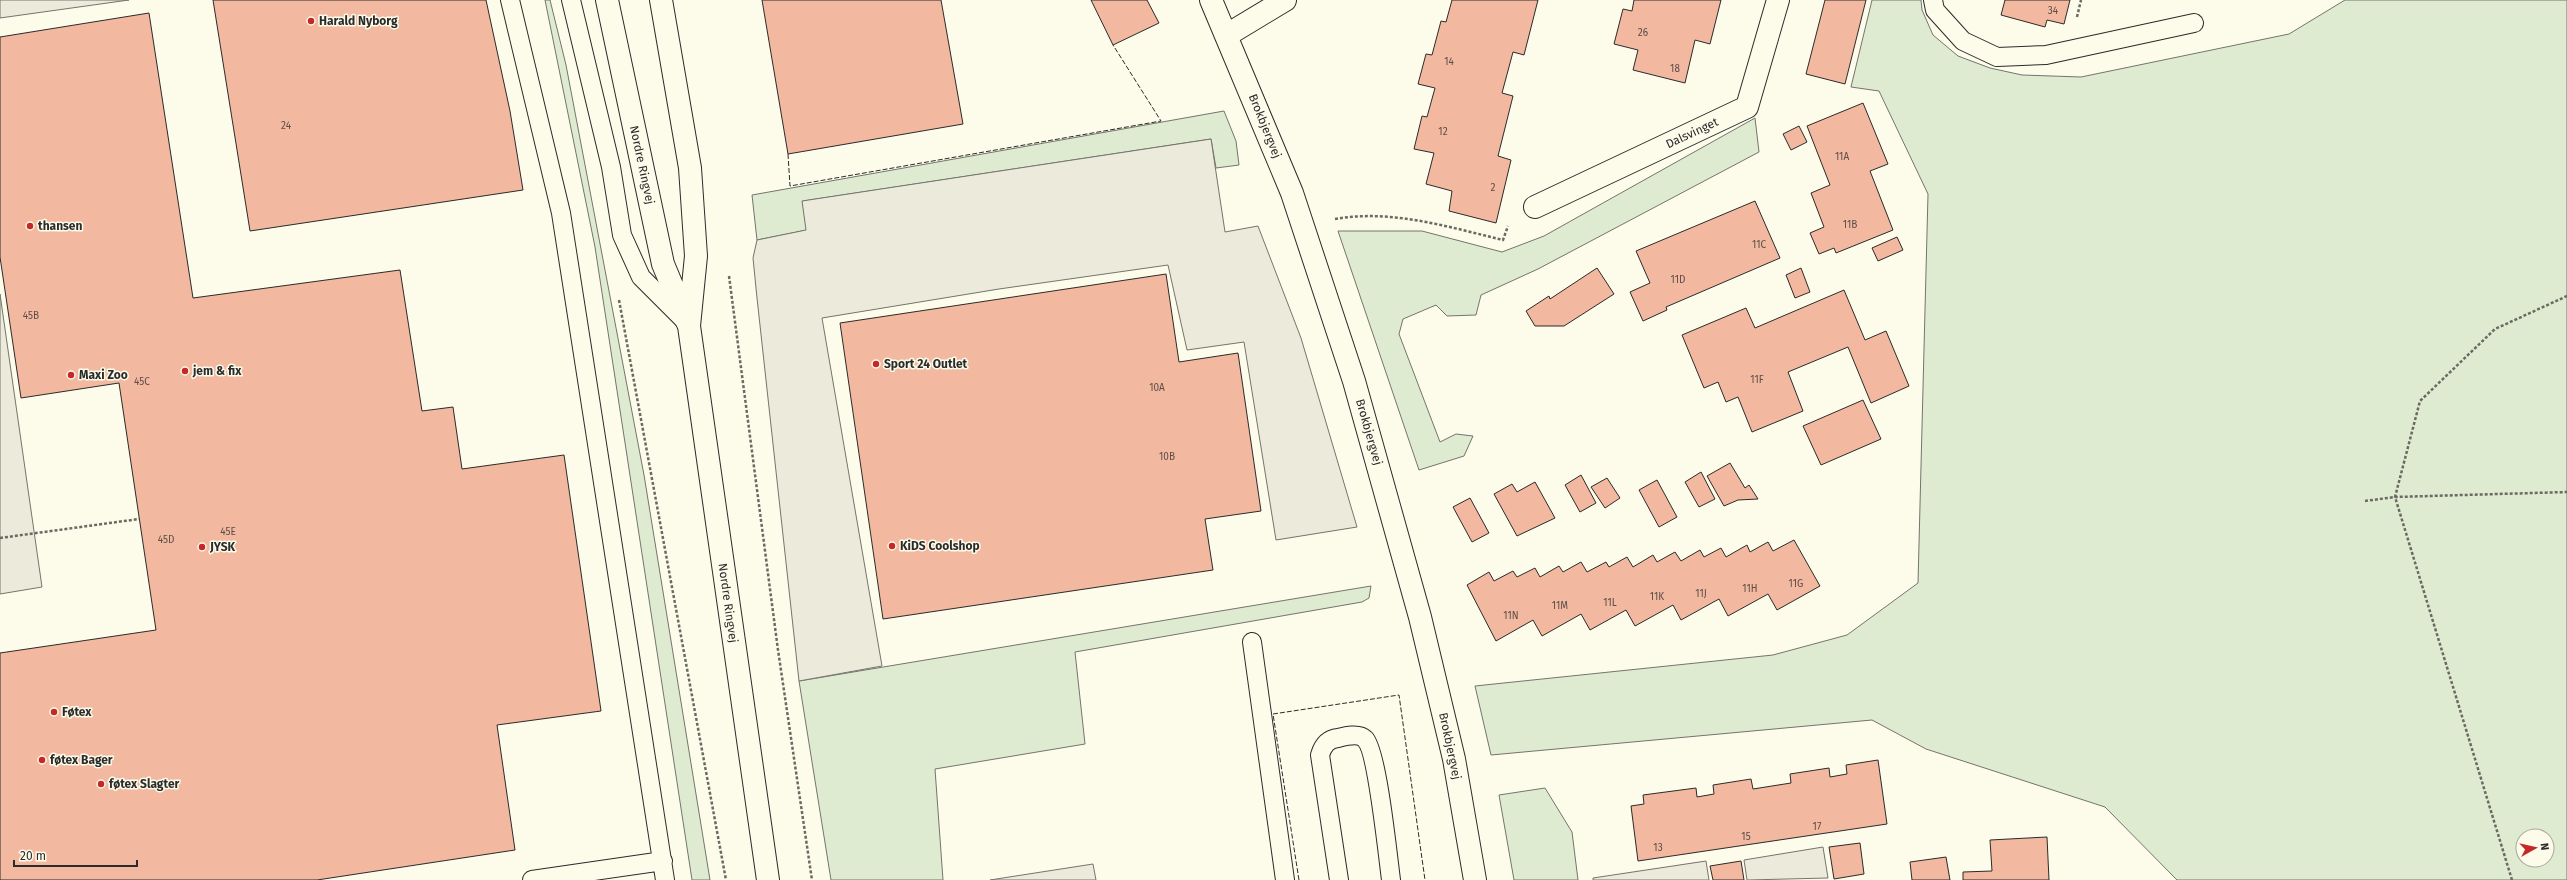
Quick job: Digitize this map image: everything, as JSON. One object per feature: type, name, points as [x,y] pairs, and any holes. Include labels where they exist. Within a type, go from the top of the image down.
[{"type":"street","name":"Nordre Ringvej","points":[[607,0],[662,264],[689,326]]},
{"type":"street","name":"Nordre Ringvej","points":[[661,0],[690,168],[696,256],[689,326],[768,880]]},
{"type":"street","name":"Brokbjergvej","points":[[1211,0],[1227,35],[1292,193],[1354,382],[1420,616],[1454,759],[1475,880]]},
{"type":"street","points":[[1227,35],[1285,0]]},
{"type":"street","name":"Dalsvinget","points":[[1535,207],[1747,107],[1778,0]]},
{"type":"lane","points":[[510,0],[561,213],[665,880]]},
{"type":"lane","points":[[571,0],[611,166],[622,235],[641,277],[689,326]]},
{"type":"lane","points":[[1933,0],[1934,10],[1963,41],[1997,57],[2046,55],[2194,23]]},
{"type":"lane","points":[[1252,642],[1285,880]]},
{"type":"lane","points":[[1339,880],[1320,755],[1322,746],[1327,742],[1336,738],[1354,736],[1364,737],[1368,743],[1376,774],[1391,880]]},
{"type":"lane","points":[[532,880],[663,861]]},
{"type":"path","points":[[1303,225],[1353,216],[1419,220],[1503,240],[1518,199],[1535,207]]},
{"type":"path","points":[[728,269],[778,650],[812,880]]},
{"type":"path","points":[[618,294],[726,880]]},
{"type":"path","points":[[2512,880],[2395,497],[2420,401],[2495,329],[2567,296]]},
{"type":"path","points":[[2365,501],[2395,497],[2567,492]]},
{"type":"path","points":[[0,538],[139,519]]},
{"type":"green space","points":[[545,0],[550,0],[566,65],[644,475],[710,880],[692,880],[595,247]]},
{"type":"green space","points":[[1872,0],[1921,0],[1922,10],[1933,35],[1958,56],[1990,68],[2022,75],[2081,77],[2289,34],[2345,0],[2567,0],[2567,880],[2177,880],[2105,807],[1926,749],[1872,720],[1491,755],[1475,686],[1773,655],[1847,635],[1918,583],[1928,194],[1879,91],[1851,87]]},
{"type":"green space","points":[[1224,111],[1236,141],[1239,165],[1216,168],[1211,139],[803,201],[807,230],[757,240],[752,195]]},
{"type":"green space","points":[[1755,118],[1759,152],[1538,269],[1481,295],[1476,315],[1447,316],[1436,305],[1403,319],[1399,334],[1440,442],[1456,434],[1473,436],[1464,456],[1419,470],[1338,231],[1422,231],[1502,252],[1544,236]]},
{"type":"green space","points":[[1371,586],[1369,598],[1362,602],[1075,652],[1085,744],[935,769],[943,880],[831,880],[799,681]]},
{"type":"green space","points":[[1545,788],[1572,832],[1578,880],[1514,880],[1499,795]]},
{"type":"shaded area","points":[[0,0],[129,0],[0,18]]},
{"type":"shaded area","points":[[1211,139],[1225,232],[1258,226],[1301,338],[1357,527],[1276,540],[1244,342],[1187,350],[1168,265],[999,289],[822,318],[882,666],[799,681],[753,258],[757,240],[806,230],[802,201]]},
{"type":"shaded area","points":[[0,294],[42,587],[0,594]]},
{"type":"shaded area","points":[[1823,847],[1828,878],[1747,880],[1744,860]]},
{"type":"shaded area","points":[[1706,861],[1709,880],[1593,880],[1593,878]]},
{"type":"shaded area","points":[[1093,864],[1096,880],[990,880]]},
{"type":"building","points":[[213,0],[486,0],[510,111],[523,190],[250,231]]},
{"type":"building","points":[[762,0],[941,0],[963,124],[788,154]]},
{"type":"building","points":[[1091,0],[1147,0],[1159,23],[1113,45]]},
{"type":"building","points":[[1452,0],[1538,0],[1524,55],[1513,52],[1502,93],[1513,96],[1498,156],[1511,160],[1496,223],[1449,211],[1452,191],[1426,184],[1434,153],[1414,149],[1422,116],[1427,117],[1435,88],[1418,84],[1426,54],[1432,55],[1441,21],[1446,22]]},
{"type":"building","points":[[1634,0],[1721,0],[1710,44],[1695,40],[1685,83],[1633,70],[1638,50],[1614,44],[1623,9],[1632,11]]},
{"type":"building","points":[[1825,0],[1866,0],[1845,84],[1806,74]]},
{"type":"building","points":[[2005,0],[2070,0],[2064,24],[2047,20],[2045,27],[2001,15]]},
{"type":"building","points":[[149,13],[193,298],[400,270],[422,411],[453,407],[462,469],[564,455],[601,711],[497,725],[515,850],[317,880],[0,880],[0,653],[156,630],[119,383],[21,398],[0,257],[0,37]]},
{"type":"building","points":[[1863,103],[1888,164],[1870,171],[1893,230],[1836,253],[1834,248],[1819,254],[1810,233],[1824,227],[1811,193],[1830,185],[1807,126]]},
{"type":"building","points":[[1799,126],[1807,142],[1791,150],[1783,134]]},
{"type":"building","points":[[1755,201],[1780,258],[1666,307],[1667,310],[1643,321],[1630,292],[1650,283],[1636,251]]},
{"type":"building","points":[[1897,237],[1903,250],[1878,261],[1872,248]]},
{"type":"building","points":[[1597,268],[1614,294],[1564,326],[1535,326],[1526,311],[1549,296],[1550,299]]},
{"type":"building","points":[[1801,268],[1810,292],[1795,298],[1786,275]]},
{"type":"building","points":[[1166,274],[1179,362],[1238,353],[1261,511],[1205,519],[1213,570],[883,619],[840,323]]},
{"type":"building","points":[[1844,290],[1865,340],[1886,331],[1909,386],[1871,403],[1848,347],[1788,372],[1803,411],[1752,432],[1738,397],[1726,402],[1718,382],[1704,388],[1682,335],[1746,308],[1755,328]]},
{"type":"building","points":[[1863,400],[1881,439],[1821,465],[1803,426]]},
{"type":"building","points":[[1730,463],[1745,488],[1749,485],[1758,499],[1738,500],[1724,506],[1707,476]]},
{"type":"building","points":[[1701,472],[1715,499],[1699,507],[1685,482]]},
{"type":"building","points":[[1581,475],[1596,503],[1580,512],[1565,485]]},
{"type":"building","points":[[1607,478],[1620,498],[1605,508],[1591,487]]},
{"type":"building","points":[[1657,480],[1677,517],[1659,527],[1639,490]]},
{"type":"building","points":[[1535,482],[1555,518],[1517,536],[1494,494],[1512,484],[1517,492]]},
{"type":"building","points":[[1470,498],[1489,533],[1472,542],[1453,507]]},
{"type":"building","points":[[1794,540],[1820,586],[1777,610],[1768,594],[1728,616],[1719,599],[1681,620],[1673,605],[1635,626],[1626,610],[1590,630],[1581,614],[1542,636],[1533,620],[1496,641],[1467,585],[1489,572],[1494,581],[1513,571],[1517,577],[1535,568],[1540,577],[1559,566],[1563,572],[1581,562],[1587,572],[1606,562],[1609,567],[1627,557],[1633,567],[1653,555],[1657,562],[1675,552],[1681,561],[1700,550],[1704,557],[1721,548],[1726,557],[1747,545],[1750,552],[1768,542],[1773,551]]},
{"type":"building","points":[[1878,760],[1887,824],[1638,861],[1631,806],[1644,804],[1643,795],[1696,788],[1697,797],[1714,794],[1713,785],[1751,779],[1753,789],[1791,783],[1790,774],[1829,768],[1830,777],[1847,774],[1846,765]]},
{"type":"building","points":[[2047,837],[2049,880],[1963,880],[1963,872],[1992,871],[1990,840]]},
{"type":"building","points":[[1860,843],[1864,874],[1834,879],[1829,847]]},
{"type":"building","points":[[1946,857],[1950,880],[1912,880],[1910,862]]},
{"type":"building","points":[[1741,861],[1744,880],[1713,880],[1710,866]]},
{"type":"fence","points":[[788,154],[790,186],[1161,121],[1113,45]]},
{"type":"fence","points":[[1299,880],[1273,714],[1399,695],[1425,880]]},
{"type":"place","name":"Harald Nyborg","points":[[311,21]]},
{"type":"place","name":"thansen","points":[[30,226]]},
{"type":"place","name":"Sport 24 Outlet","points":[[876,364]]},
{"type":"place","name":"jem & fix","points":[[185,371]]},
{"type":"place","name":"Maxi Zoo","points":[[71,375]]},
{"type":"place","name":"KiDS Coolshop","points":[[892,546]]},
{"type":"place","name":"JYSK","points":[[202,547]]},
{"type":"place","name":"Føtex","points":[[54,712]]},
{"type":"place","name":"føtex Bager","points":[[42,760]]},
{"type":"place","name":"føtex Slagter","points":[[101,784]]}]
